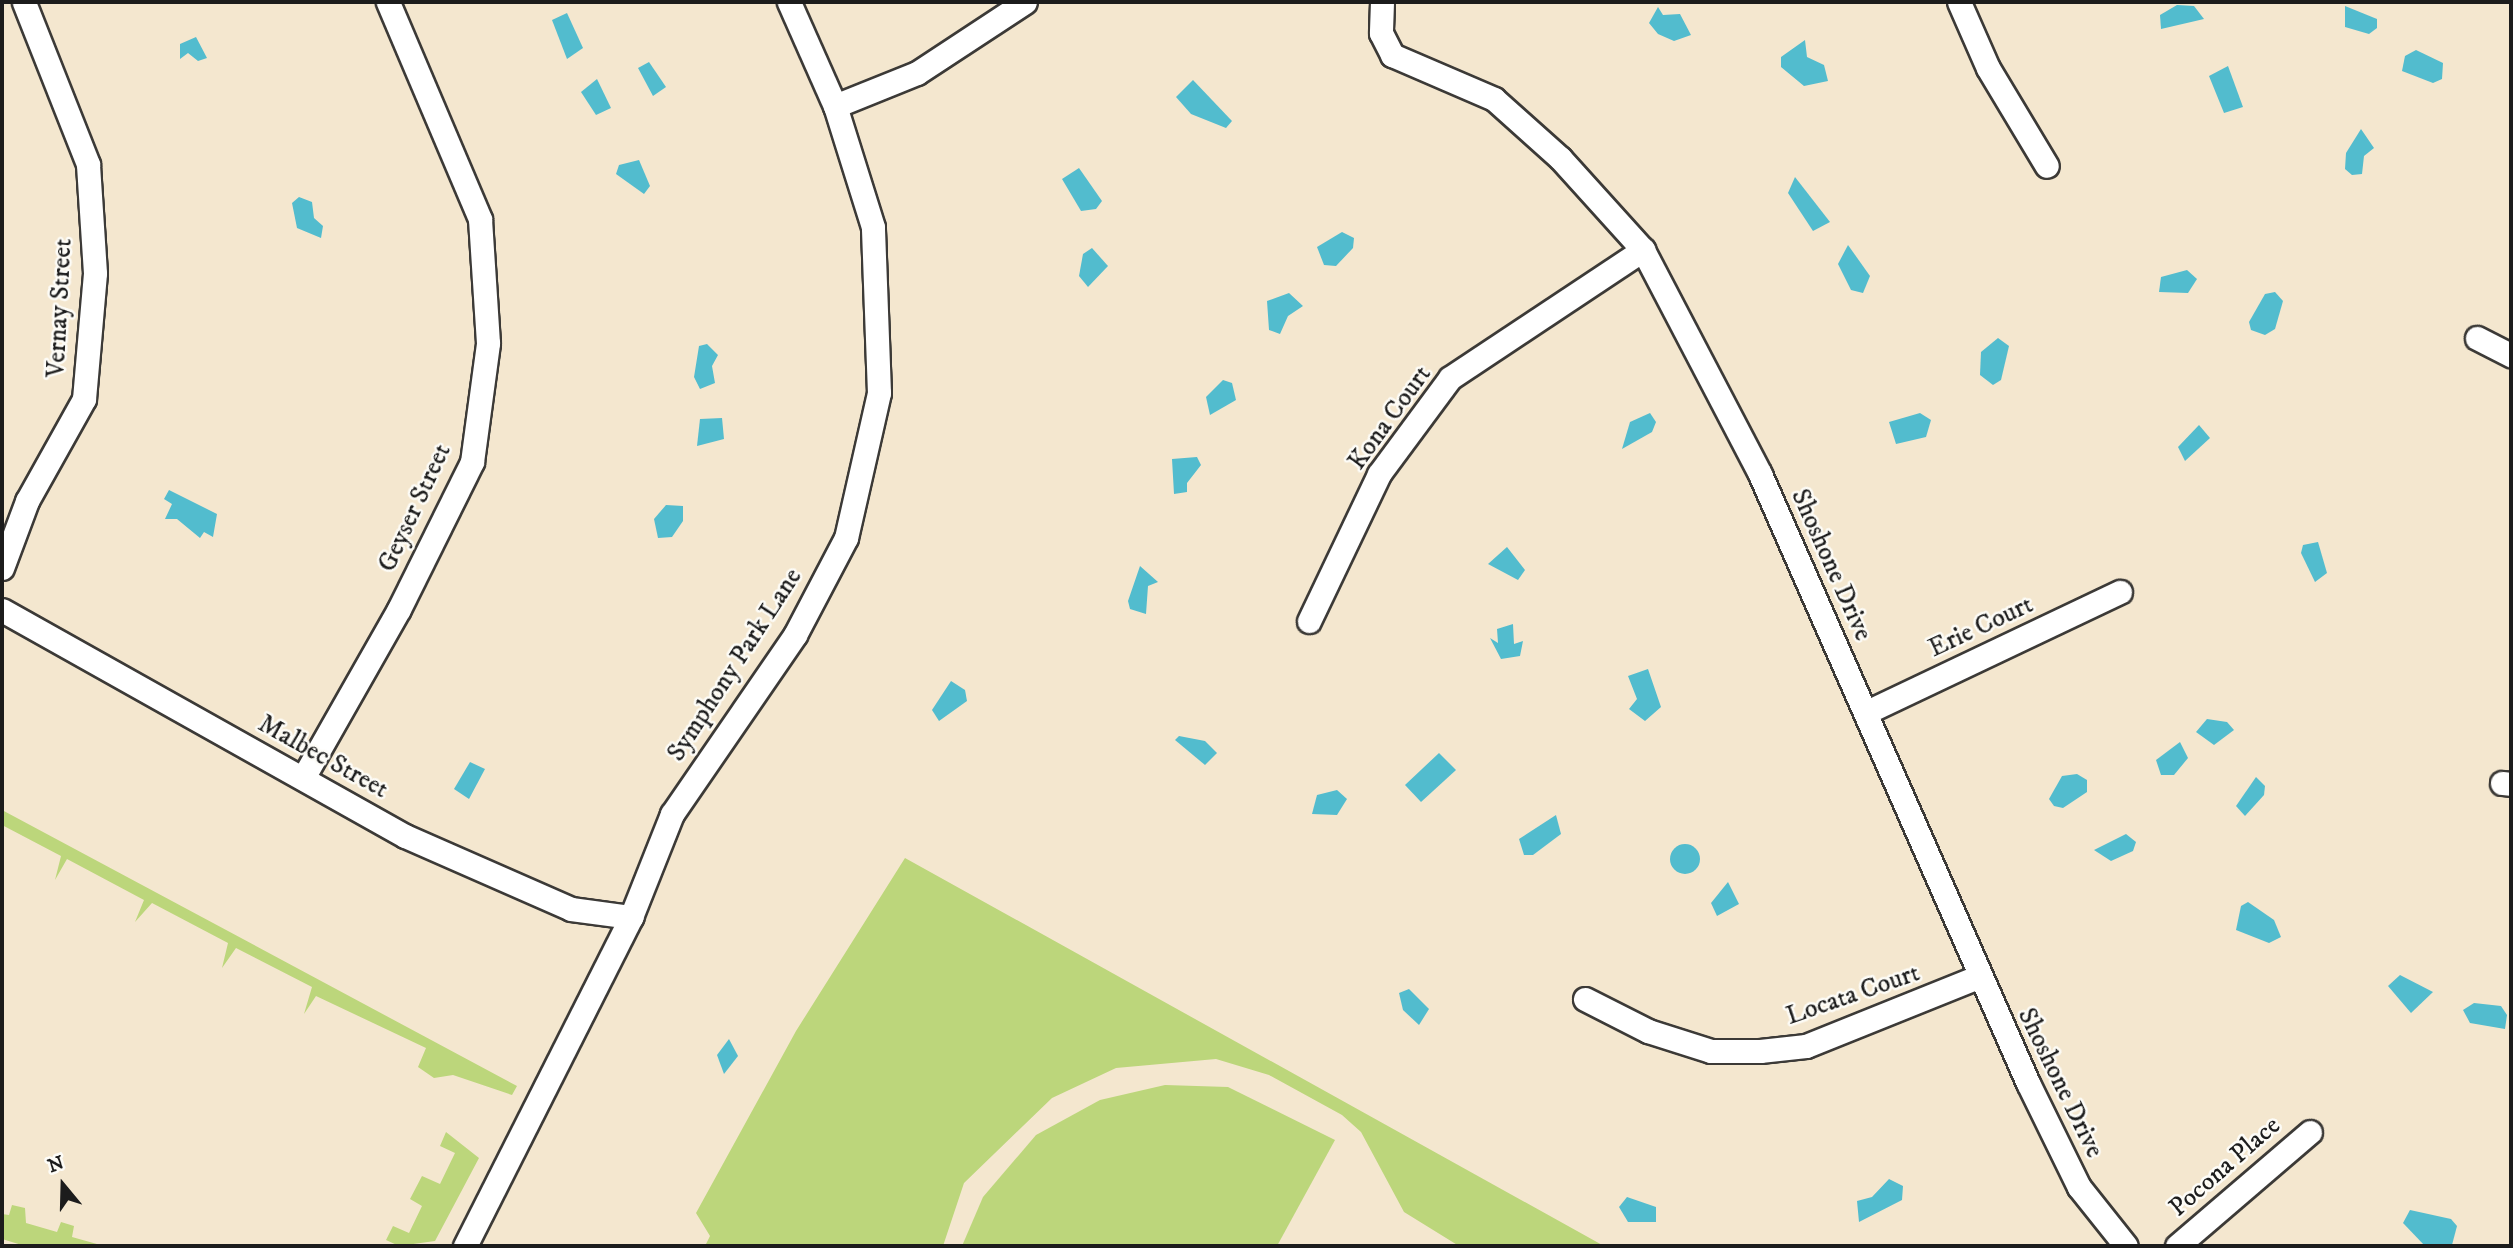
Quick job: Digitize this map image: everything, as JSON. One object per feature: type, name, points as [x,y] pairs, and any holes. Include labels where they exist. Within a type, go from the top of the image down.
[{"type":"street","name":"Vernay Street","points":[[2,568],[27,501],[84,399],[95,273],[88,164],[24,2]]},
{"type":"street","name":"Geyser Street","points":[[303,778],[399,609],[472,461],[488,343],[480,219],[388,2]]},
{"type":"street","name":"Symphony Park Lane","points":[[465,1246],[631,917],[672,814],[795,635],[846,538],[879,393],[873,227],[835,106],[789,2]]},
{"type":"street","points":[[835,106],[917,73],[1025,2]]},
{"type":"street","name":"Shoshone Drive","points":[[1382,2],[1381,33],[1392,55],[1494,99],[1560,158],[1643,250],[1760,474],[1867,712],[1978,977],[2079,1187],[2126,1246]]},
{"type":"street","points":[[1959,2],[1988,68],[2047,166]]},
{"type":"street","name":"Kona Court","points":[[1309,621],[1379,474],[1450,378],[1643,250]]},
{"type":"street","points":[[2477,338],[2511,355]]},
{"type":"street","name":"Erie Court","points":[[1867,712],[2120,592]]},
{"type":"street","name":"Malbec Street","points":[[2,610],[405,836],[571,909],[631,917]]},
{"type":"street","name":"Locata Court","points":[[1585,999],[1648,1031],[1711,1051],[1760,1051],[1806,1046],[1978,977]]},
{"type":"street","name":"Pocona Place","points":[[2177,1246],[2310,1132]]},
{"type":"green space","points":[[2,810],[517,1086],[512,1095],[453,1075],[434,1078],[418,1067],[426,1048],[316,996],[304,1014],[312,987],[236,948],[222,968],[228,943],[152,903],[135,922],[144,900],[67,859],[55,880],[61,856],[2,825]]},
{"type":"green space","points":[[905,858],[1604,1246],[1459,1246],[1404,1212],[1361,1132],[1342,1115],[1269,1075],[1216,1059],[1116,1068],[1052,1098],[964,1183],[943,1246],[705,1246],[710,1236],[696,1213],[796,1031]]},
{"type":"green space","points":[[1165,1085],[1228,1087],[1335,1140],[1277,1246],[962,1246],[983,1197],[1036,1135],[1100,1100]]},
{"type":"green space","points":[[446,1132],[479,1158],[435,1241],[399,1246],[386,1240],[393,1226],[409,1233],[422,1206],[410,1199],[422,1176],[440,1184],[455,1153],[440,1146]]},
{"type":"green space","points":[[12,1205],[25,1208],[26,1223],[57,1232],[61,1222],[74,1226],[72,1237],[104,1246],[25,1246],[2,1239],[2,1214],[9,1215]]},
{"type":"water","points":[[2177,5],[2194,6],[2204,19],[2161,29],[2160,15]]},
{"type":"water","points":[[2345,6],[2377,19],[2377,28],[2369,34],[2345,27]]},
{"type":"water","points":[[1658,7],[1663,15],[1680,14],[1691,35],[1674,41],[1658,34],[1649,23]]},
{"type":"water","points":[[567,13],[583,48],[567,59],[552,20]]},
{"type":"water","points":[[196,37],[207,58],[198,61],[188,53],[180,59],[180,44]]},
{"type":"water","points":[[1805,40],[1807,57],[1824,65],[1828,81],[1804,86],[1781,67],[1781,57]]},
{"type":"water","points":[[2416,50],[2443,63],[2442,79],[2433,83],[2402,71],[2405,56]]},
{"type":"water","points":[[649,62],[666,87],[653,96],[638,68]]},
{"type":"water","points":[[2228,66],[2243,107],[2224,113],[2209,76]]},
{"type":"water","points":[[597,79],[611,108],[596,115],[581,92]]},
{"type":"water","points":[[1193,80],[1232,121],[1226,128],[1191,114],[1176,97]]},
{"type":"water","points":[[2361,129],[2374,148],[2364,156],[2362,174],[2352,175],[2345,169],[2346,153]]},
{"type":"water","points":[[639,160],[650,186],[644,194],[616,174],[619,165]]},
{"type":"water","points":[[1079,168],[1102,201],[1096,209],[1081,211],[1062,179]]},
{"type":"water","points":[[1795,177],[1830,222],[1813,231],[1788,193]]},
{"type":"water","points":[[299,197],[312,202],[314,218],[323,226],[321,238],[297,228],[292,203]]},
{"type":"water","points":[[1342,232],[1354,238],[1353,248],[1336,266],[1324,265],[1317,247]]},
{"type":"water","points":[[1848,245],[1870,276],[1863,293],[1851,290],[1838,264]]},
{"type":"water","points":[[1092,248],[1108,266],[1088,287],[1079,276],[1083,254]]},
{"type":"water","points":[[2187,270],[2197,279],[2188,293],[2159,292],[2161,277]]},
{"type":"water","points":[[2275,292],[2283,301],[2275,329],[2265,335],[2251,330],[2249,322],[2265,294]]},
{"type":"water","points":[[1289,293],[1303,306],[1288,316],[1280,334],[1269,330],[1267,301]]},
{"type":"water","points":[[1998,338],[2009,346],[2001,380],[1993,385],[1980,375],[1981,352]]},
{"type":"water","points":[[707,344],[718,355],[712,366],[715,383],[700,389],[694,377],[699,346]]},
{"type":"water","points":[[1223,380],[1232,383],[1236,400],[1210,415],[1206,397]]},
{"type":"water","points":[[1650,413],[1656,422],[1652,432],[1622,449],[1630,422]]},
{"type":"water","points":[[1920,413],[1931,420],[1926,437],[1896,444],[1889,422]]},
{"type":"water","points":[[722,418],[724,439],[697,446],[700,419]]},
{"type":"water","points":[[2199,425],[2210,438],[2185,461],[2178,447]]},
{"type":"water","points":[[1197,457],[1201,465],[1187,483],[1187,492],[1174,494],[1172,459]]},
{"type":"water","points":[[169,490],[217,514],[213,537],[204,532],[200,538],[177,519],[165,519],[172,504],[164,499]]},
{"type":"water","points":[[666,505],[683,506],[683,521],[672,537],[658,538],[654,519]]},
{"type":"water","points":[[2318,542],[2327,573],[2315,582],[2301,553],[2303,545]]},
{"type":"water","points":[[1507,547],[1525,570],[1518,580],[1488,564]]},
{"type":"water","points":[[1140,566],[1158,582],[1148,586],[1146,614],[1130,609],[1128,601]]},
{"type":"water","points":[[1513,624],[1514,644],[1523,641],[1520,656],[1501,659],[1490,638],[1498,643],[1497,629]]},
{"type":"water","points":[[1648,669],[1661,707],[1645,721],[1629,709],[1637,699],[1628,676]]},
{"type":"water","points":[[951,681],[965,690],[967,701],[939,721],[932,710]]},
{"type":"water","points":[[2207,719],[2227,722],[2234,730],[2214,745],[2196,732]]},
{"type":"water","points":[[1179,736],[1205,741],[1217,753],[1205,765],[1175,740]]},
{"type":"water","points":[[2180,742],[2188,758],[2174,775],[2161,775],[2156,760]]},
{"type":"water","points":[[1439,753],[1456,770],[1421,802],[1405,785]]},
{"type":"water","points":[[470,762],[485,769],[469,799],[454,789]]},
{"type":"water","points":[[2077,774],[2087,780],[2087,792],[2063,808],[2054,806],[2049,799],[2062,776]]},
{"type":"water","points":[[2256,777],[2265,786],[2264,795],[2245,816],[2236,806]]},
{"type":"water","points":[[1337,790],[1347,799],[1337,815],[1312,814],[1317,795]]},
{"type":"water","points":[[1556,815],[1561,834],[1533,855],[1524,855],[1519,839]]},
{"type":"water","points":[[2126,834],[2136,842],[2133,851],[2111,861],[2094,850]]},
{"type":"water","points":[[1685,844],[1696,848],[1700,859],[1696,870],[1685,874],[1674,870],[1670,859],[1674,848]]},
{"type":"water","points":[[1728,882],[1739,904],[1717,916],[1711,903]]},
{"type":"water","points":[[2248,902],[2274,920],[2281,937],[2269,943],[2236,930],[2241,906]]},
{"type":"water","points":[[2400,975],[2433,992],[2411,1013],[2388,986]]},
{"type":"water","points":[[1409,989],[1429,1009],[1419,1025],[1403,1010],[1399,993]]},
{"type":"water","points":[[2474,1003],[2501,1006],[2507,1015],[2505,1029],[2470,1023],[2463,1010]]},
{"type":"water","points":[[729,1039],[738,1056],[724,1074],[717,1055]]},
{"type":"water","points":[[1889,1179],[1903,1186],[1902,1200],[1859,1222],[1857,1201],[1872,1197]]},
{"type":"water","points":[[1627,1197],[1656,1207],[1656,1222],[1628,1222],[1619,1207]]},
{"type":"water","points":[[2410,1210],[2451,1219],[2457,1226],[2452,1245],[2425,1246],[2403,1223]]}]
